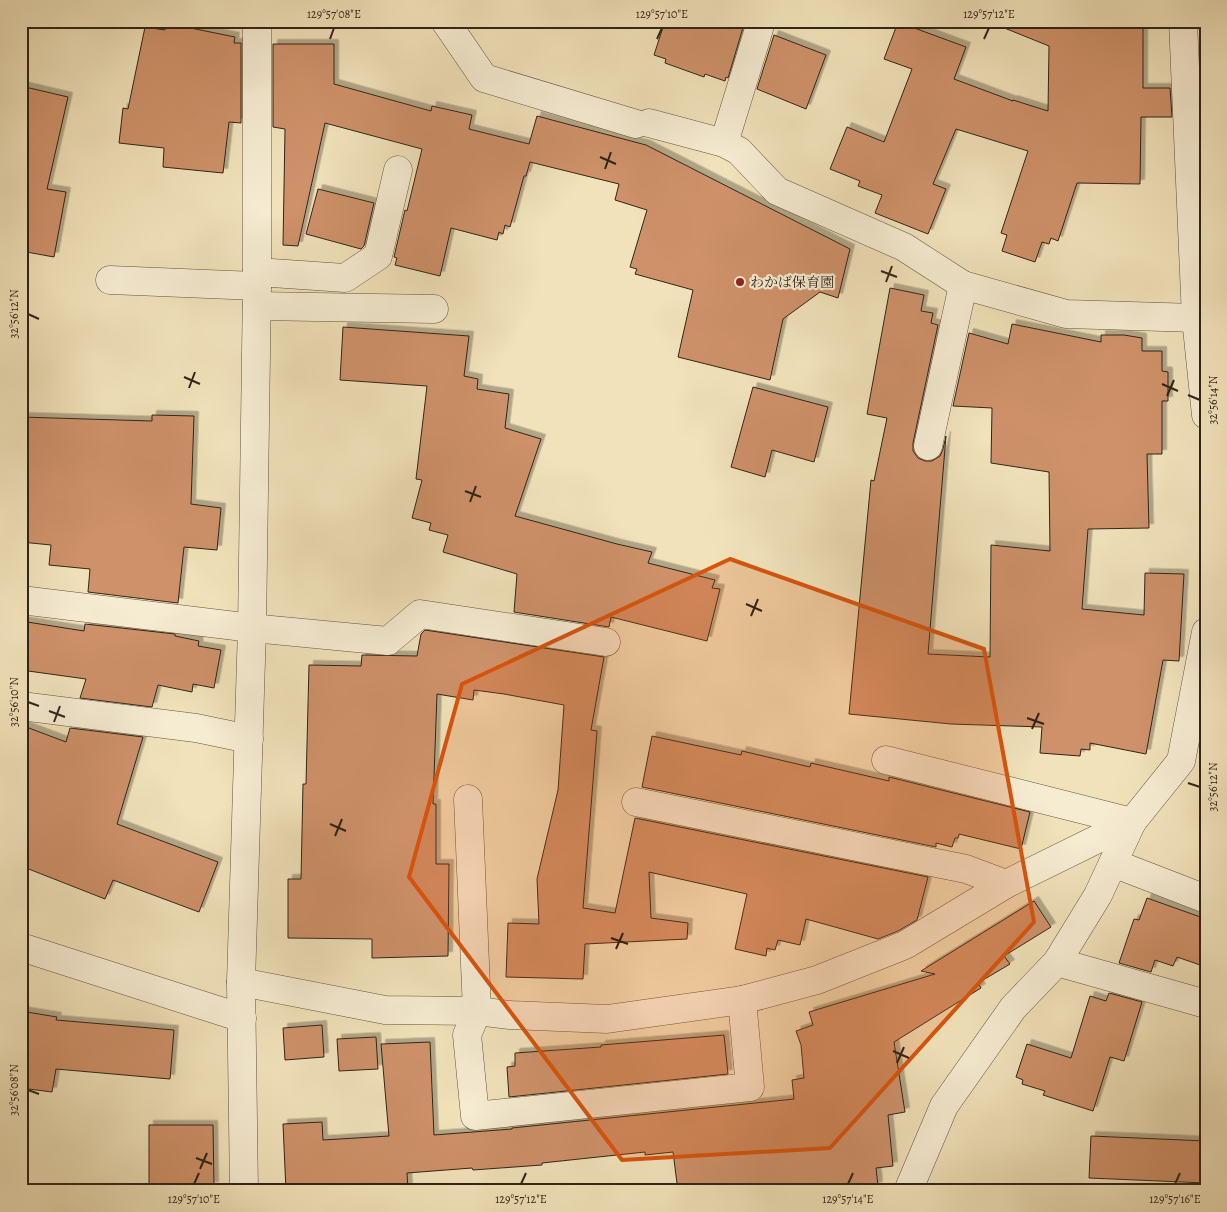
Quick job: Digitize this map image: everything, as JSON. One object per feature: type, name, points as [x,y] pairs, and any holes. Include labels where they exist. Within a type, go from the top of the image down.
[{"type":"street","points":[[244,1191],[241,982],[252,628],[257,288],[257,21]]},
{"type":"street","points":[[445,21],[484,78],[642,124],[724,143],[739,151],[777,191],[904,247],[963,285],[1066,314],[1201,317]]},
{"type":"street","points":[[1183,21],[1206,415]]},
{"type":"street","points":[[724,143],[759,29]]},
{"type":"street","points":[[257,288],[345,278],[378,256],[398,170]]},
{"type":"street","points":[[110,280],[257,288],[434,309]]},
{"type":"street","points":[[928,446],[963,285]]},
{"type":"street","points":[[21,600],[252,628],[388,641],[420,614],[606,642]]},
{"type":"street","points":[[908,1191],[944,1106],[1012,1008],[1057,962],[1098,896],[1132,822],[1181,761],[1206,632]]},
{"type":"street","points":[[21,706],[196,728],[249,739]]},
{"type":"street","points":[[886,760],[1132,822]]},
{"type":"street","points":[[468,799],[477,1011],[467,1035],[475,1116],[750,1087],[742,1000]]},
{"type":"street","points":[[636,802],[966,869],[1006,884]]},
{"type":"street","points":[[241,982],[385,1010],[477,1011],[510,1015],[608,1019],[742,1000],[817,980],[905,945],[1006,884],[1132,822]]},
{"type":"street","points":[[1113,863],[1206,899]]},
{"type":"street","points":[[21,947],[242,1018]]},
{"type":"street","points":[[1057,962],[1206,1004]]},
{"type":"highlighted area","points":[[730,559],[984,649],[1034,922],[830,1148],[622,1160],[409,877],[462,684]]},
{"type":"building","points":[[665,21],[737,21],[744,24],[728,78],[726,77],[725,81],[705,74],[704,77],[665,63],[666,59],[654,55]]},
{"type":"building","points":[[992,21],[1143,21],[1143,88],[1170,88],[1172,117],[1141,117],[1140,184],[1077,183],[1058,241],[1051,238],[1049,244],[1042,242],[1035,262],[1002,251],[1007,235],[1001,233],[1028,151],[956,129],[933,184],[946,189],[928,234],[875,213],[882,195],[858,186],[860,181],[830,169],[847,127],[884,142],[912,69],[884,59],[898,22],[966,47],[954,79],[1013,101],[1048,111],[1049,46],[992,23]]},
{"type":"building","points":[[166,23],[235,37],[234,43],[241,43],[241,123],[229,122],[223,173],[163,167],[164,148],[119,143],[123,108],[128,109],[145,27],[165,30]]},
{"type":"building","points":[[774,35],[826,55],[806,109],[757,89]]},
{"type":"building","points":[[273,44],[334,44],[334,84],[431,111],[432,106],[472,115],[469,129],[529,144],[537,116],[646,145],[850,249],[838,298],[820,292],[783,319],[770,380],[678,357],[693,290],[635,274],[637,269],[630,267],[647,210],[615,200],[619,184],[530,162],[526,176],[524,176],[510,227],[505,225],[503,234],[499,232],[497,240],[451,228],[440,276],[395,265],[397,258],[394,257],[422,149],[325,123],[298,246],[283,245],[285,129],[273,127]]},
{"type":"building","points":[[21,86],[68,97],[47,189],[66,192],[54,257],[21,251]]},
{"type":"building","points":[[1202,89],[1206,89],[1206,118],[1203,118]]},
{"type":"building","points":[[318,189],[374,203],[364,246],[361,249],[306,234]]},
{"type":"building","points":[[890,288],[924,295],[921,311],[933,313],[931,323],[938,325],[913,443],[913,451],[918,458],[932,461],[940,456],[946,436],[928,654],[990,657],[991,545],[1050,551],[1049,472],[991,463],[992,408],[953,406],[969,333],[1008,344],[1012,324],[1101,342],[1101,335],[1124,335],[1142,338],[1142,351],[1162,351],[1162,371],[1168,372],[1168,401],[1162,401],[1162,454],[1147,454],[1149,528],[1088,529],[1082,609],[1144,615],[1145,573],[1184,574],[1179,661],[1163,660],[1146,754],[1090,743],[1090,750],[1081,749],[1080,756],[1040,753],[1042,727],[951,724],[849,714],[871,480],[874,481],[887,418],[867,414]]},
{"type":"building","points":[[343,327],[469,336],[464,376],[478,379],[477,389],[509,394],[505,428],[541,439],[515,516],[652,552],[648,563],[715,580],[712,588],[720,589],[707,641],[611,617],[609,627],[514,612],[517,574],[443,552],[448,535],[429,530],[431,523],[412,518],[422,480],[416,479],[427,386],[340,380]]},
{"type":"building","points":[[753,387],[828,407],[814,462],[772,450],[765,477],[731,467]]},
{"type":"building","points":[[152,415],[194,416],[191,504],[221,508],[217,550],[184,547],[178,603],[88,592],[90,569],[49,565],[51,545],[21,542],[21,417],[152,421]]},
{"type":"building","points":[[21,621],[84,631],[85,624],[175,634],[175,636],[199,641],[198,646],[221,650],[214,688],[193,684],[192,692],[158,685],[152,707],[80,698],[86,679],[21,670]]},
{"type":"building","points":[[425,630],[604,657],[591,730],[597,731],[583,908],[615,913],[635,818],[928,877],[917,920],[898,931],[878,939],[806,919],[800,945],[778,940],[775,950],[767,948],[766,956],[735,949],[747,894],[649,872],[651,918],[688,923],[687,939],[585,944],[583,979],[506,977],[508,923],[539,924],[537,879],[558,790],[564,705],[474,690],[473,700],[437,694],[433,804],[436,804],[436,864],[449,864],[448,956],[372,958],[372,939],[288,938],[288,879],[301,879],[303,784],[306,784],[309,665],[361,666],[362,655],[417,656],[421,634]]},
{"type":"building","points":[[21,725],[66,742],[70,728],[143,737],[117,824],[218,862],[199,912],[113,880],[105,899],[21,866]]},
{"type":"building","points":[[652,736],[741,755],[742,751],[810,767],[811,763],[889,781],[889,777],[1030,812],[1021,849],[959,834],[958,838],[955,838],[952,847],[936,843],[936,847],[642,787]]},
{"type":"building","points":[[1147,898],[1206,919],[1206,967],[1177,957],[1173,966],[1155,960],[1151,972],[1119,963],[1134,919],[1139,920]]},
{"type":"building","points":[[1034,901],[1051,927],[1004,956],[1010,964],[978,983],[981,988],[894,1042],[905,1112],[888,1115],[893,1166],[876,1168],[878,1186],[843,1191],[678,1191],[673,1152],[645,1155],[645,1152],[542,1163],[542,1165],[407,1173],[408,1191],[286,1191],[283,1124],[322,1122],[323,1140],[389,1136],[381,1044],[430,1042],[434,1135],[512,1129],[794,1099],[792,1080],[804,1078],[801,1045],[796,1031],[813,1025],[809,1012],[935,974],[921,971]]},
{"type":"building","points":[[1109,993],[1142,1002],[1124,1061],[1110,1057],[1093,1111],[1043,1095],[1045,1091],[1022,1084],[1023,1080],[1016,1077],[1027,1044],[1071,1058],[1090,996],[1106,1001]]},
{"type":"building","points":[[21,1011],[57,1017],[56,1020],[174,1030],[170,1079],[56,1069],[52,1092],[21,1088]]},
{"type":"building","points":[[322,1025],[324,1057],[285,1060],[283,1028]]},
{"type":"building","points":[[724,1035],[728,1074],[509,1097],[507,1067],[515,1066],[515,1053]]},
{"type":"building","points":[[376,1037],[378,1069],[339,1071],[337,1039]]},
{"type":"building","points":[[149,1125],[213,1125],[214,1186],[149,1186]]},
{"type":"building","points":[[1091,1136],[1206,1141],[1206,1183],[1089,1178]]},
{"type":"place","name":"わかば保育園","points":[[740,282]]}]
